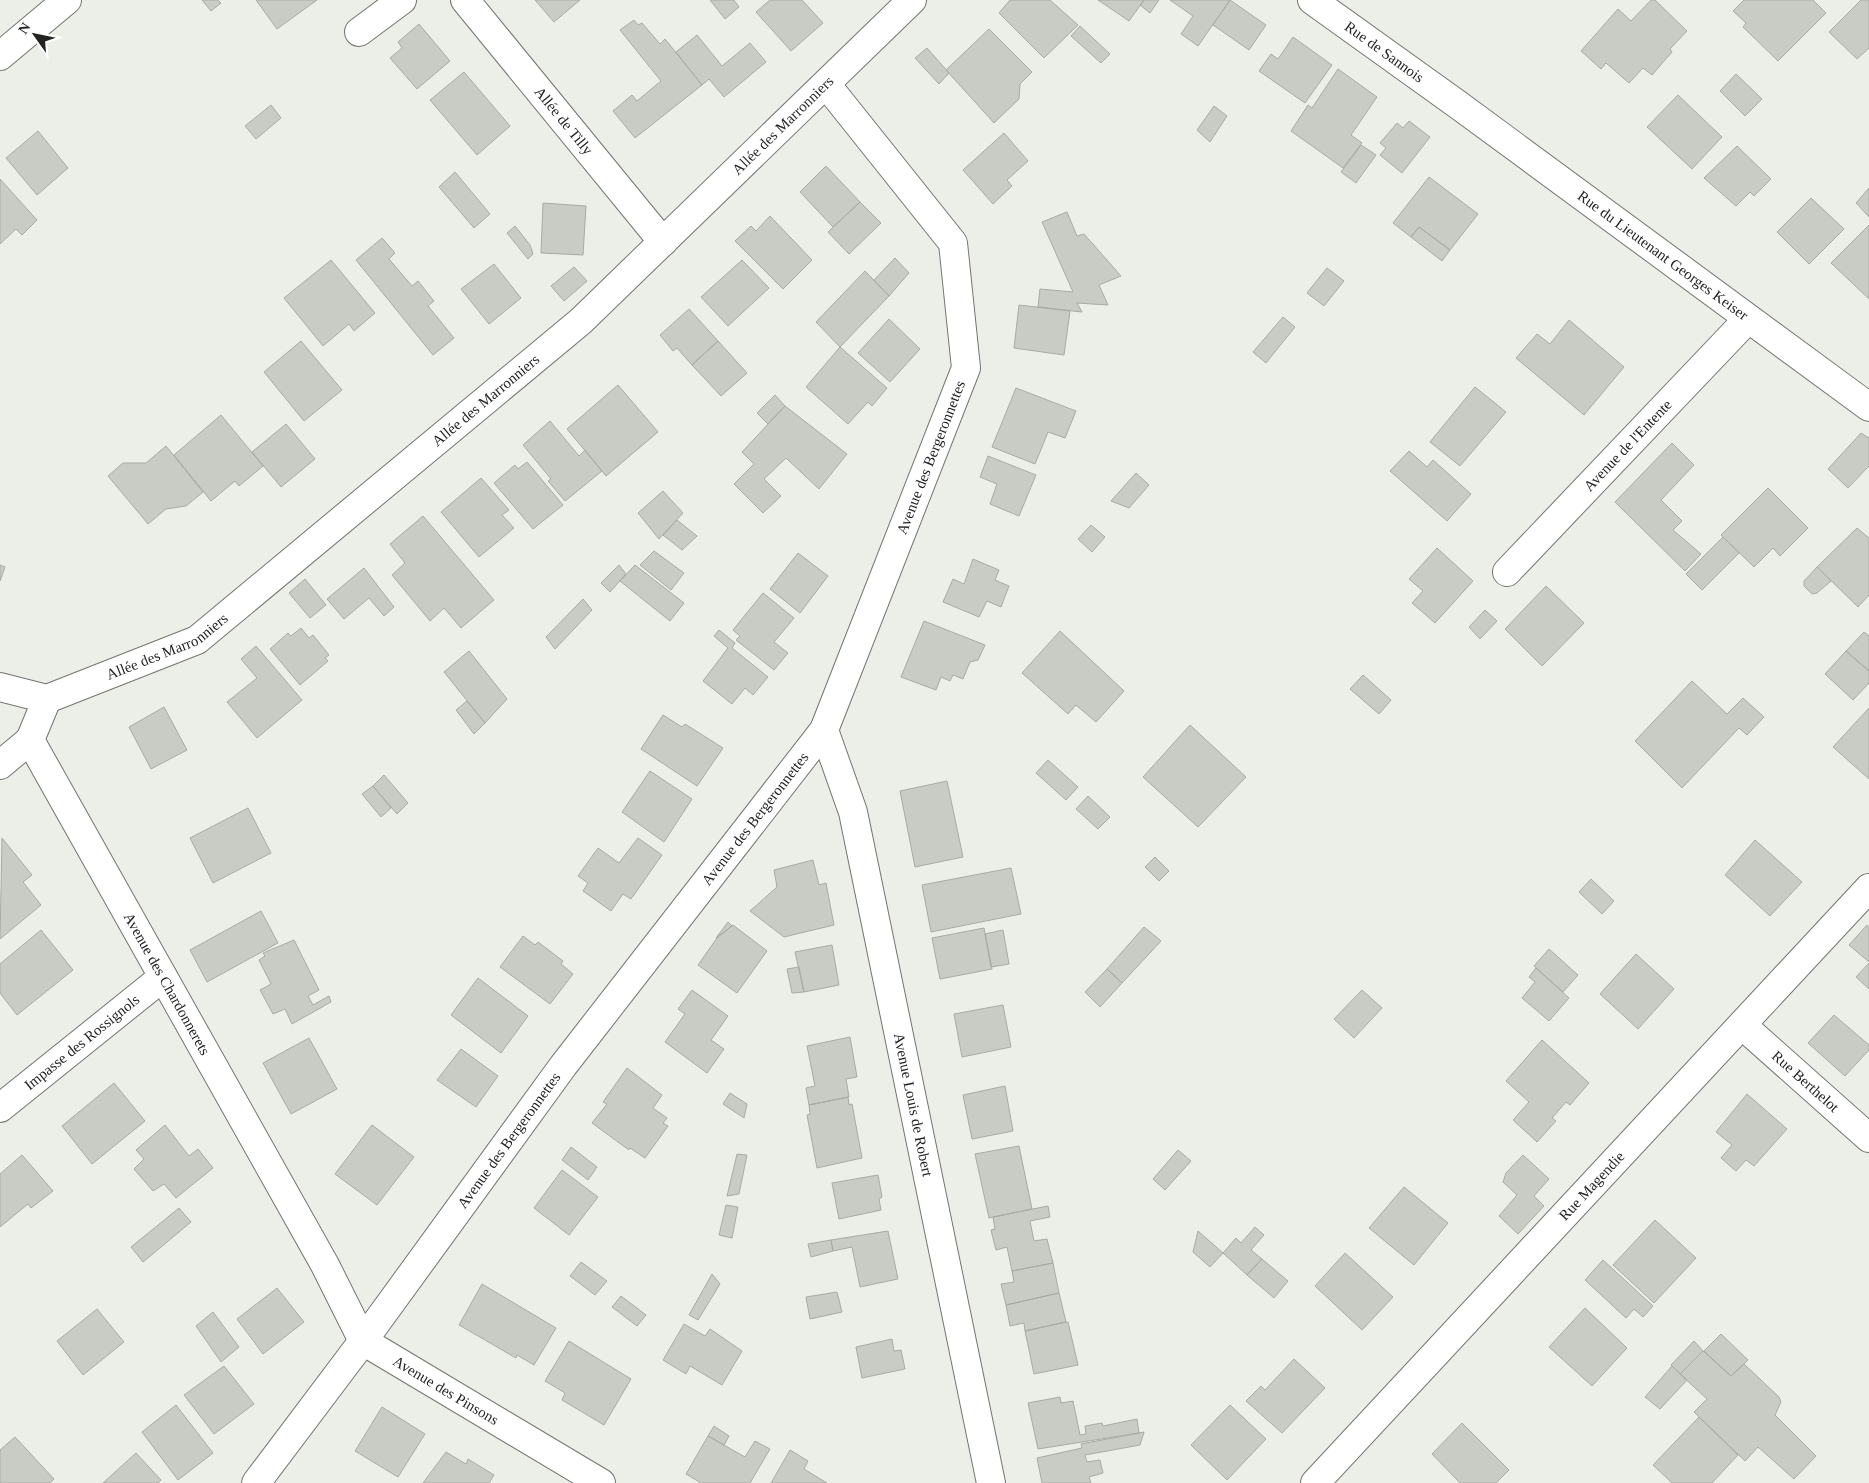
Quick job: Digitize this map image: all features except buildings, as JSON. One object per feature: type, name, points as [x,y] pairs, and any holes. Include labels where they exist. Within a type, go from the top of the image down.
[{"type":"street","points":[[0,56],[67,0]]},
{"type":"street","points":[[358,32],[402,0]]},
{"type":"street","name":"Allée de Tilly","points":[[465,0],[663,242]]},
{"type":"street","name":"Allée des Marronniers","points":[[47,699],[197,640],[581,321],[912,0]]},
{"type":"street","name":"Rue de Sannois","points":[[1312,0],[1457,104]]},
{"type":"street","name":"Avenue des Bergeronnettes","points":[[256,1483],[363,1341],[563,1066],[824,730],[966,368],[954,243],[826,84]]},
{"type":"street","name":"Rue du Lieutenant Georges Keiser","points":[[1457,104],[1869,407]]},
{"type":"street","name":"Avenue de l'Entente","points":[[1507,572],[1748,319]]},
{"type":"street","points":[[0,687],[47,699],[30,740],[0,765]]},
{"type":"street","name":"Avenue Louis de Robert","points":[[824,730],[853,812],[991,1483]]},
{"type":"street","name":"Avenue des Chardonnerets","points":[[30,740],[325,1265],[363,1341]]},
{"type":"street","name":"Rue Magendie","points":[[1315,1483],[1869,888]]},
{"type":"street","name":"Impasse des Rossignols","points":[[0,1108],[163,977]]},
{"type":"street","name":"Rue Berthelot","points":[[1742,1025],[1869,1138]]},
{"type":"street","name":"Avenue des Pinsons","points":[[363,1341],[601,1483]]}]
